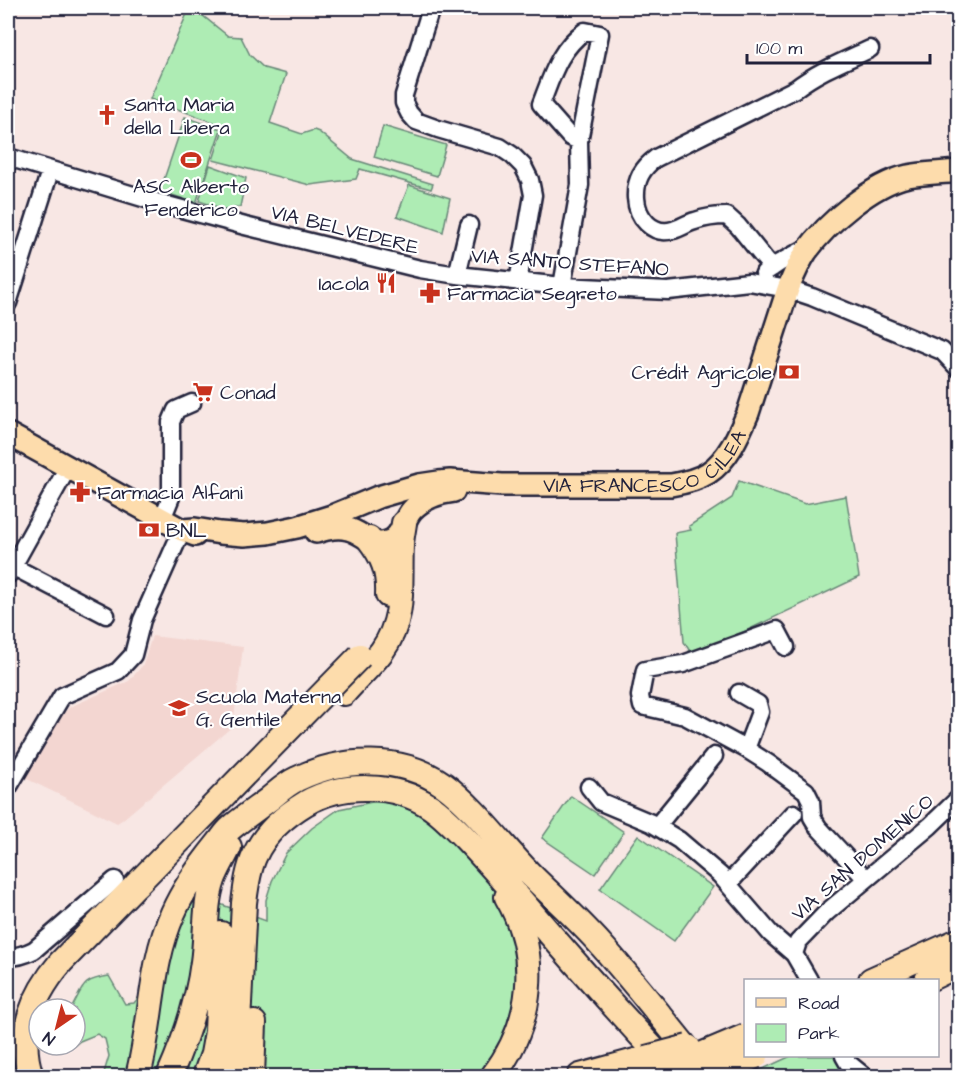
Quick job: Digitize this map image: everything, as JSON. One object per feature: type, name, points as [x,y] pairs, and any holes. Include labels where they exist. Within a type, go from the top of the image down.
[{"type":"highway","points":[[31,1077],[26,1060],[25,1039],[29,1018],[39,992],[61,962],[133,885],[369,645],[378,631],[386,607],[392,563],[401,545],[404,523]]},
{"type":"highway","points":[[369,539],[392,563]]},
{"type":"highway","points":[[138,1077],[163,939],[180,900],[199,868],[230,829],[294,780],[314,771],[357,762],[399,766],[424,774],[444,785],[600,944],[708,1077],[756,1057]]},
{"type":"highway","points":[[169,1077],[187,1031],[203,962],[247,880],[255,855],[287,816],[308,802],[334,791],[365,788],[384,789],[409,797],[444,817],[482,856],[610,1003],[679,1077]]},
{"type":"highway","points":[[252,1077],[233,905],[226,878],[245,835],[269,799]]},
{"type":"highway","points":[[482,856],[509,901],[521,927],[527,948],[529,979],[525,1009],[515,1040],[493,1077]]},
{"type":"highway","points":[[52,997],[133,885]]},
{"type":"highway","points":[[205,1077],[213,1054],[217,1032],[233,905]]},
{"type":"highway","points":[[230,1077],[237,1044],[233,905]]},
{"type":"highway","points":[[875,979],[958,941]]},
{"type":"highway","points":[[931,979],[958,965]]},
{"type":"highway","points":[[580,1077],[648,1067],[744,1035]]},
{"type":"highway","points":[[40,1057],[45,1077]]},
{"type":"highway","points":[[722,1077],[756,1057]]},
{"type":"main road","name":"VIA FRANCESCO CILEA","points":[[182,530],[195,529],[244,535],[268,533],[332,516],[378,496],[439,482],[671,485],[707,473],[721,460],[740,431],[748,413],[788,289],[796,270],[812,244],[860,199],[890,182],[909,176],[958,171]]},
{"type":"main road","name":"VIA FRANCESCO CILEA","points":[[8,434],[182,530],[224,543],[248,545],[279,541],[341,527],[377,543],[384,543],[395,538],[411,511],[433,495],[502,484]]},
{"type":"main road","points":[[361,505],[361,526],[369,539]]},
{"type":"street","points":[[431,8],[404,95],[404,103],[416,121],[500,147],[523,166],[530,180],[533,195],[518,282]]},
{"type":"street","points":[[562,286],[580,185],[579,141],[600,34],[585,31],[573,39],[559,60],[541,104],[570,137],[579,141]]},
{"type":"street","points":[[772,268],[727,216],[712,216],[672,231],[652,228],[644,220],[637,207],[636,194],[640,176],[646,166],[656,158],[795,90],[820,72],[870,49]]},
{"type":"street","name":"VIA BELVEDERE","points":[[8,157],[156,202],[245,226],[420,269],[457,275]]},
{"type":"street","points":[[8,303],[50,171]]},
{"type":"street","points":[[457,275],[469,225]]},
{"type":"street","points":[[749,282],[812,244]]},
{"type":"street","name":"VIA SANTO STEFANO","points":[[457,275],[562,286],[668,291],[749,282],[788,289]]},
{"type":"street","points":[[788,289],[942,351],[958,368]]},
{"type":"street","points":[[162,519],[171,497],[171,422],[176,410],[192,403]]},
{"type":"street","points":[[68,467],[9,568],[106,615]]},
{"type":"street","points":[[8,788],[62,696],[118,671],[133,655],[142,620],[182,530]]},
{"type":"street","points":[[786,647],[777,630],[683,664],[645,670],[640,696],[642,706],[685,716],[746,749],[806,791],[811,801],[812,817],[818,826],[866,879]]},
{"type":"street","points":[[739,693],[758,704],[760,712],[746,749]]},
{"type":"street","points":[[657,826],[714,756]]},
{"type":"street","points":[[589,787],[601,802],[651,823],[679,840],[720,875],[771,934],[794,954],[808,979]]},
{"type":"street","name":"VIA SAN DOMENICO","points":[[794,954],[798,942],[827,912],[930,826],[958,799]]},
{"type":"street","points":[[728,884],[794,813]]},
{"type":"street","points":[[8,957],[17,957],[34,950],[133,885]]},
{"type":"street","points":[[845,1057],[864,1077]]},
{"type":"shaded area","points":[[152,636],[243,647],[233,726],[117,823],[25,778],[55,721],[70,707],[129,681],[143,665]]},
{"type":"green space","points":[[187,8],[199,8],[197,11],[228,36],[241,37],[250,55],[264,68],[286,74],[270,123],[302,134],[314,130],[319,132],[352,159],[433,184],[431,189],[360,169],[356,179],[310,185],[213,160],[224,126],[150,99],[186,16]]},
{"type":"green space","name":"ASC Alberto Fenderico","points":[[185,117],[221,129],[196,203],[160,191]]},
{"type":"green space","points":[[383,126],[446,145],[437,176],[374,157]]},
{"type":"green space","points":[[210,165],[246,178],[240,207],[234,207],[230,211],[199,201]]},
{"type":"green space","points":[[409,185],[450,198],[443,232],[397,216]]},
{"type":"green space","points":[[739,481],[805,504],[846,496],[859,577],[693,656],[684,642],[675,533],[691,530],[689,526],[732,498]]},
{"type":"green space","points":[[571,796],[624,832],[595,874],[542,838]]},
{"type":"green space","points":[[377,801],[416,808],[448,829],[484,870],[511,916],[523,965],[506,1042],[481,1076],[103,1076],[109,1056],[105,1039],[97,1034],[87,1038],[87,997],[77,997],[84,985],[109,976],[125,1004],[134,1003],[139,997],[161,988],[178,928],[198,896],[266,921],[266,900],[272,881],[286,853],[312,828],[339,809]]},
{"type":"green space","points":[[638,835],[713,887],[674,941],[600,889]]},
{"type":"green space","points":[[789,1057],[837,1057],[854,1076],[752,1076]]},
{"type":"place","name":"Santa Maria della Libera","points":[[107,115]]},
{"type":"place","name":"ASC Alberto Fenderico","points":[[191,160]]},
{"type":"place","name":"Iacola","points":[[386,283]]},
{"type":"place","name":"Farmacia Segreto","points":[[430,293]]},
{"type":"place","name":"Crédit Agricole","points":[[789,372]]},
{"type":"place","name":"Conad","points":[[203,392]]},
{"type":"place","name":"Farmacia Alfani","points":[[80,492]]},
{"type":"place","name":"BNL","points":[[149,530]]},
{"type":"place","name":"Scuola Materna G. Gentile","points":[[179,708]]}]
